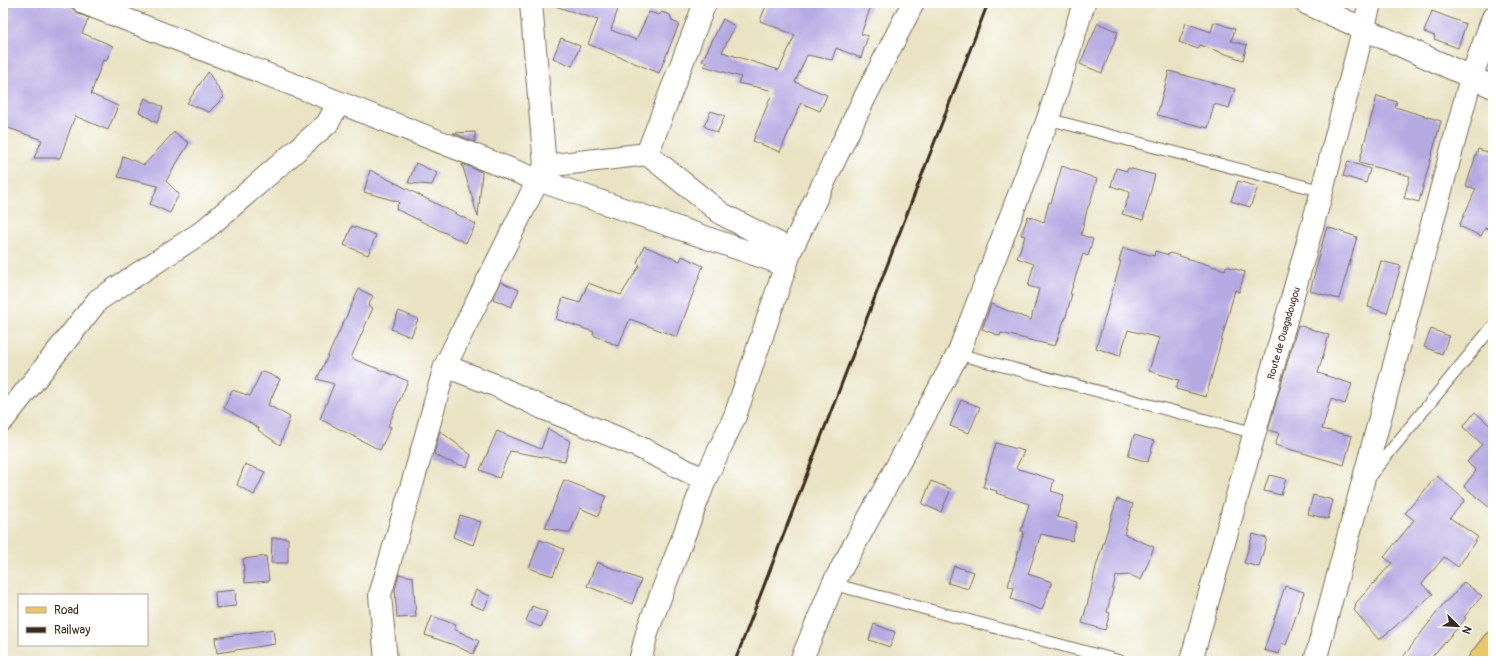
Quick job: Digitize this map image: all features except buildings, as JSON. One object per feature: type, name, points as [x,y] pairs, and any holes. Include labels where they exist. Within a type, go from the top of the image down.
[{"type":"main road","points":[[1479,661],[1493,643]]},
{"type":"street","points":[[84,3],[339,102],[789,257]]},
{"type":"street","points":[[386,661],[380,595],[445,366],[542,173],[531,3]]},
{"type":"street","points":[[647,154],[705,3]]},
{"type":"street","points":[[640,661],[648,629],[704,480],[735,416],[789,257],[865,96],[913,3]]},
{"type":"street","points":[[801,661],[833,584],[958,354],[1048,119],[1084,3]]},
{"type":"street","points":[[1306,3],[1493,87]]},
{"type":"street","name":"Route de Ouagadougou","points":[[1191,661],[1322,191],[1370,3]]},
{"type":"street","points":[[1315,661],[1471,78],[1493,18]]},
{"type":"street","points":[[3,420],[98,300],[202,232],[327,124],[339,102]]},
{"type":"street","points":[[542,173],[647,154],[722,214],[789,257]]},
{"type":"street","points":[[445,366],[495,385],[543,408],[635,445],[704,480]]},
{"type":"lane","points":[[1048,119],[1322,191]]},
{"type":"lane","points":[[1362,486],[1493,326]]},
{"type":"lane","points":[[958,354],[1255,433]]},
{"type":"lane","points":[[833,584],[1120,661]]},
{"type":"railway","points":[[735,661],[988,3]]}]
